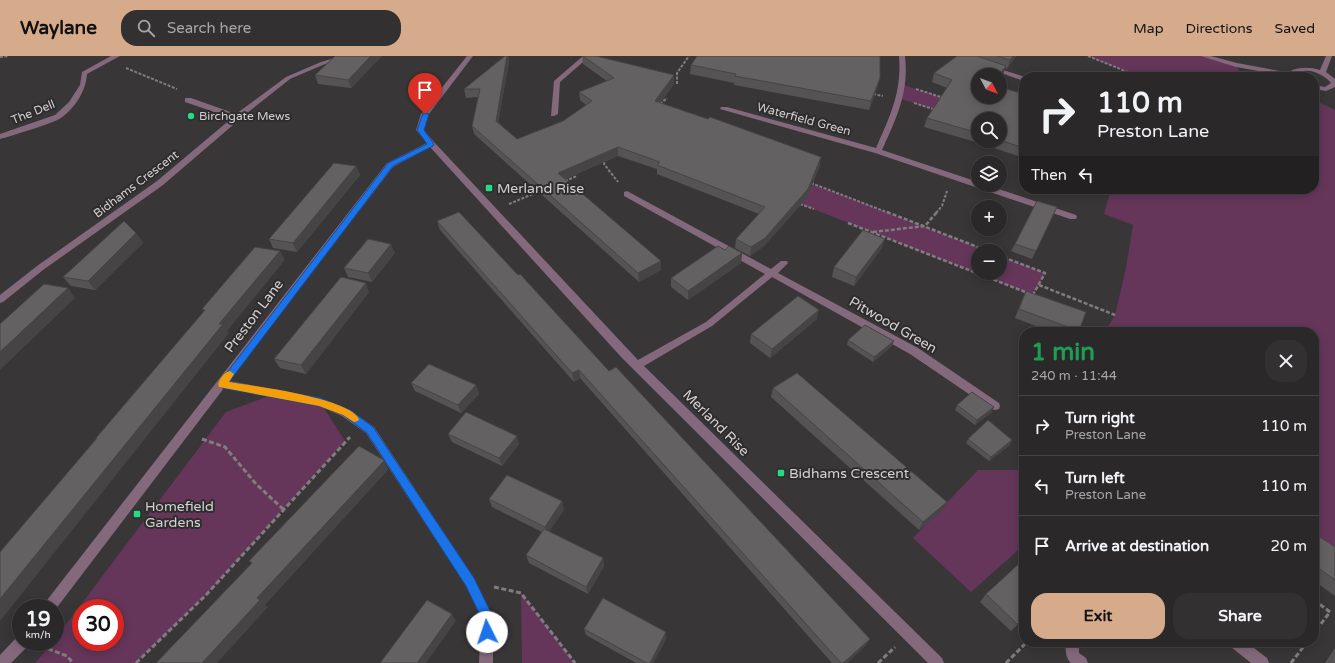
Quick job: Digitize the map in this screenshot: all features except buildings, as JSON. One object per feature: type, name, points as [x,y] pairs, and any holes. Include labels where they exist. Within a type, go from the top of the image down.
[{"type":"street","name":"The Dell","points":[[0,137],[58,117],[72,103],[83,85],[84,73],[106,60],[117,56]]},
{"type":"street","name":"Bidhams Crescent","points":[[0,300],[40,268],[160,183],[236,117],[288,78],[323,63],[349,56]]},
{"type":"street","points":[[431,144],[420,130],[425,114],[470,56]]},
{"type":"street","points":[[554,114],[557,81],[587,56]]},
{"type":"street","points":[[878,151],[901,100],[903,85],[902,56]]},
{"type":"street","points":[[1204,56],[1272,72]]},
{"type":"street","points":[[1322,73],[1329,56]]},
{"type":"street","points":[[988,66],[1019,77]]},
{"type":"street","points":[[1246,67],[1249,72]]},
{"type":"street","points":[[1294,72],[1294,70],[1304,69],[1318,72]]},
{"type":"street","points":[[1319,72],[1332,79],[1334,83],[1334,85],[1326,89]]},
{"type":"street","points":[[1319,88],[1326,89],[1335,96]]},
{"type":"street","points":[[188,100],[236,117]]},
{"type":"street","name":"Waterfield Green","points":[[724,109],[878,151],[951,177],[1073,217]]},
{"type":"street","name":"Merland Rise","points":[[431,144],[626,355],[638,365],[937,663]]},
{"type":"street","name":"Preston Lane","points":[[56,599],[390,165],[431,144]]},
{"type":"street","name":"Pitwood Green","points":[[627,194],[914,351],[995,406]]},
{"type":"street","points":[[638,365],[709,324],[784,263]]},
{"type":"street","points":[[222,384],[320,402],[346,413],[370,430],[470,582],[487,617],[486,663]]},
{"type":"street","points":[[1072,647],[1073,656],[1081,663]]},
{"type":"street","points":[[1242,647],[1262,663]]},
{"type":"street","points":[[2,663],[13,651]]},
{"type":"path","points":[[0,57],[9,56]]},
{"type":"path","points":[[677,84],[678,73],[689,56]]},
{"type":"path","points":[[1088,56],[1128,72]]},
{"type":"path","points":[[106,60],[180,90]]},
{"type":"path","points":[[903,85],[948,99]]},
{"type":"path","points":[[870,93],[943,112]]},
{"type":"path","points":[[656,108],[667,98]]},
{"type":"path","points":[[607,157],[604,164],[627,194]]},
{"type":"path","points":[[563,182],[577,176]]},
{"type":"path","points":[[871,232],[925,226],[942,206],[951,177]]},
{"type":"path","points":[[808,182],[971,244]]},
{"type":"path","points":[[492,211],[542,190]]},
{"type":"path","points":[[794,202],[814,210]]},
{"type":"path","points":[[848,223],[1033,295],[1045,273],[1007,259]]},
{"type":"path","points":[[1039,285],[1115,315]]},
{"type":"path","points":[[136,663],[206,595],[362,425]]},
{"type":"path","points":[[184,433],[225,447],[256,484],[284,510]]},
{"type":"path","points":[[470,582],[521,593],[575,663]]},
{"type":"path","points":[[1319,604],[1330,612],[1319,626]]},
{"type":"path","points":[[1006,663],[1022,647]]},
{"type":"path","points":[[1291,663],[1303,647]]},
{"type":"path","points":[[55,651],[67,656],[73,663]]},
{"type":"shaded area","points":[[1088,56],[1204,56],[1236,65],[1240,72],[1128,72]]},
{"type":"shaded area","points":[[903,85],[989,112],[971,112],[971,121],[901,99]]},
{"type":"shaded area","points":[[1319,102],[1335,110],[1335,557],[1319,546],[1319,327],[1108,327],[1115,315],[1126,268],[1133,225],[1104,214],[1110,194],[1319,194]]},
{"type":"shaded area","points":[[1007,118],[1019,121],[1007,120]]},
{"type":"shaded area","points":[[778,171],[971,245],[971,271],[762,189]]},
{"type":"shaded area","points":[[1007,259],[1045,273],[1033,295],[995,280],[1007,280]]},
{"type":"shaded area","points":[[274,394],[320,402],[345,441],[206,595],[136,663],[35,663],[45,651],[64,651],[64,627],[72,616],[72,651],[124,651],[124,599],[85,599],[226,412]]},
{"type":"shaded area","points":[[978,470],[1019,470],[1019,549],[971,592],[913,538]]},
{"type":"shaded area","points":[[521,593],[575,663],[522,663]]},
{"type":"slow traffic","points":[[230,374],[222,384],[320,402],[346,413],[354,419]]},
{"type":"place","name":"Birchgate Mews","points":[[191,116]]},
{"type":"place","name":"Merland Rise","points":[[489,188]]},
{"type":"place","name":"Bidhams Crescent","points":[[781,473]]},
{"type":"place","name":"Homefield Gardens","points":[[137,514]]},
{"type":"route","points":[[425,114],[420,130],[431,144],[390,165],[222,384],[320,402],[346,413],[370,430],[470,582],[487,617],[487,632]]}]
